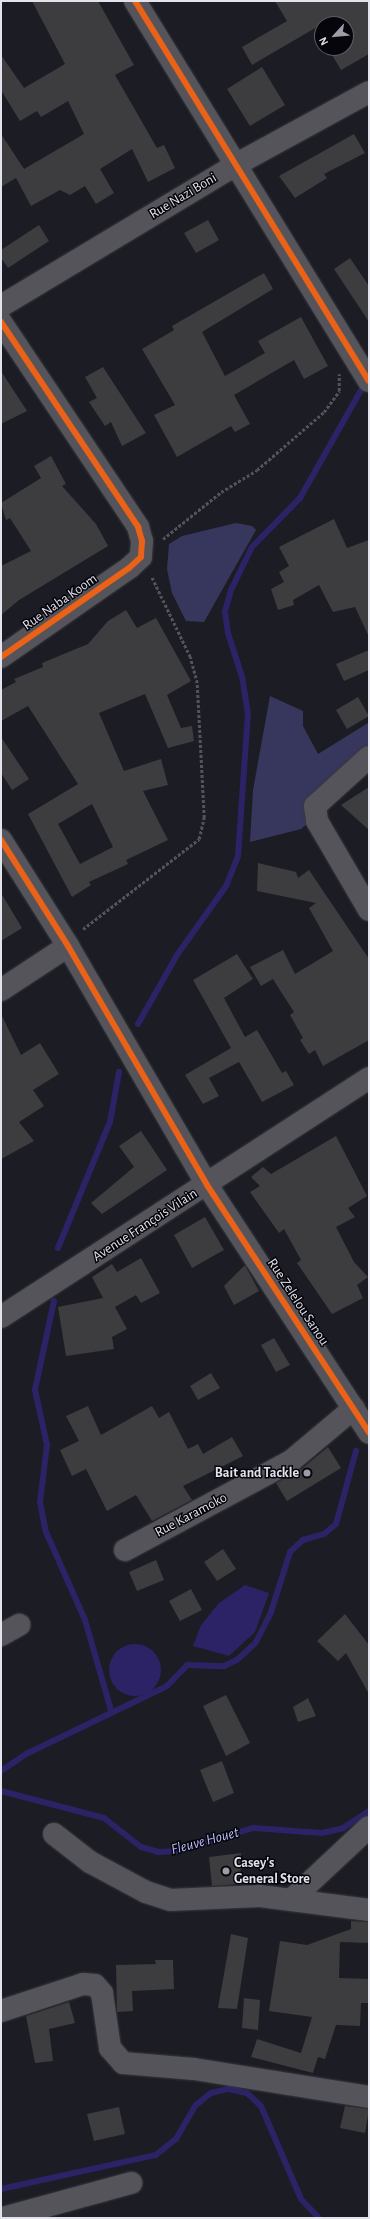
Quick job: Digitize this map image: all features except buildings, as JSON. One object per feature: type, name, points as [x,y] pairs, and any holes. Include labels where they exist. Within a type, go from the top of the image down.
[{"type":"street","points":[[135,1],[237,164],[369,381]]},
{"type":"street","name":"Rue Nazi Boni","points":[[1,306],[237,164],[369,92]]},
{"type":"street","points":[[1,322],[138,526],[141,557]]},
{"type":"street","name":"Rue Naba Koom","points":[[1,658],[113,579],[141,557]]},
{"type":"street","points":[[369,757],[315,806],[317,821],[369,910]]},
{"type":"street","name":"Rue Zelelou Sanou","points":[[1,840],[68,946],[207,1185],[369,1433]]},
{"type":"street","points":[[1,990],[68,946]]},
{"type":"street","name":"Avenue François Vilain","points":[[1,1317],[207,1185],[369,1078]]},
{"type":"street","name":"Rue Karamoko","points":[[125,1550],[291,1462],[354,1408]]},
{"type":"street","points":[[291,1900],[369,1827]]},
{"type":"street","points":[[54,1834],[90,1862],[146,1892],[170,1900],[260,1896],[369,1910]]},
{"type":"street","points":[[1,2011],[89,1983],[102,1993],[110,2048],[123,2063],[194,2069],[369,2097]]},
{"type":"street","points":[[5,2218],[131,2182]]},
{"type":"path","points":[[68,946],[97,916],[199,839],[204,818],[197,683],[190,657],[141,557],[221,492],[257,470],[324,412],[339,391],[337,355],[348,346]]},
{"type":"shaded area","points":[[236,523],[252,526],[256,530],[204,622],[186,621],[172,593],[167,569],[169,544],[182,536]]},
{"type":"shaded area","points":[[270,696],[303,711],[303,726],[318,754],[368,723],[369,771],[301,829],[250,842],[253,790]]},
{"type":"shaded area","points":[[245,1585],[269,1593],[255,1632],[229,1656],[193,1646],[201,1625],[219,1603]]},
{"type":"shaded area","points":[[130,1644],[140,1644],[154,1651],[161,1665],[161,1675],[154,1689],[140,1696],[130,1696],[120,1692],[113,1685],[109,1675],[109,1665],[113,1655],[120,1648]]},
{"type":"waterway","points":[[138,1024],[177,955],[226,886],[238,856],[248,714],[242,677],[228,633],[225,611],[231,590],[252,547],[300,498],[365,383]]},
{"type":"waterway","points":[[58,1248],[110,1122],[119,1072]]},
{"type":"waterway","points":[[54,1301],[35,1390],[47,1445],[40,1502],[46,1532],[85,1620],[111,1710]]},
{"type":"waterway","points":[[1,1771],[28,1753],[167,1686],[187,1665],[224,1666],[237,1660],[256,1642],[271,1612],[290,1552],[303,1540],[324,1534],[336,1524],[356,1451]]},
{"type":"waterway","name":"Fleuve Houet","points":[[1,1791],[104,1818],[141,1847],[158,1852],[177,1851],[253,1828],[322,1833],[343,1828],[369,1811]]},
{"type":"waterway","points":[[1,2189],[156,2155],[176,2139],[196,2105],[211,2093],[229,2089],[247,2093],[261,2106],[301,2199],[319,2218]]},
{"type":"cycle path","points":[[135,1],[369,381]]},
{"type":"cycle path","points":[[1,322],[138,527],[142,541],[141,557],[129,568],[1,657]]},
{"type":"cycle path","points":[[1,840],[68,946],[207,1185],[369,1433]]},
{"type":"place","name":"Bait and Tackle","points":[[307,1473]]},
{"type":"place","name":"Casey's General Store","points":[[226,1871]]}]
